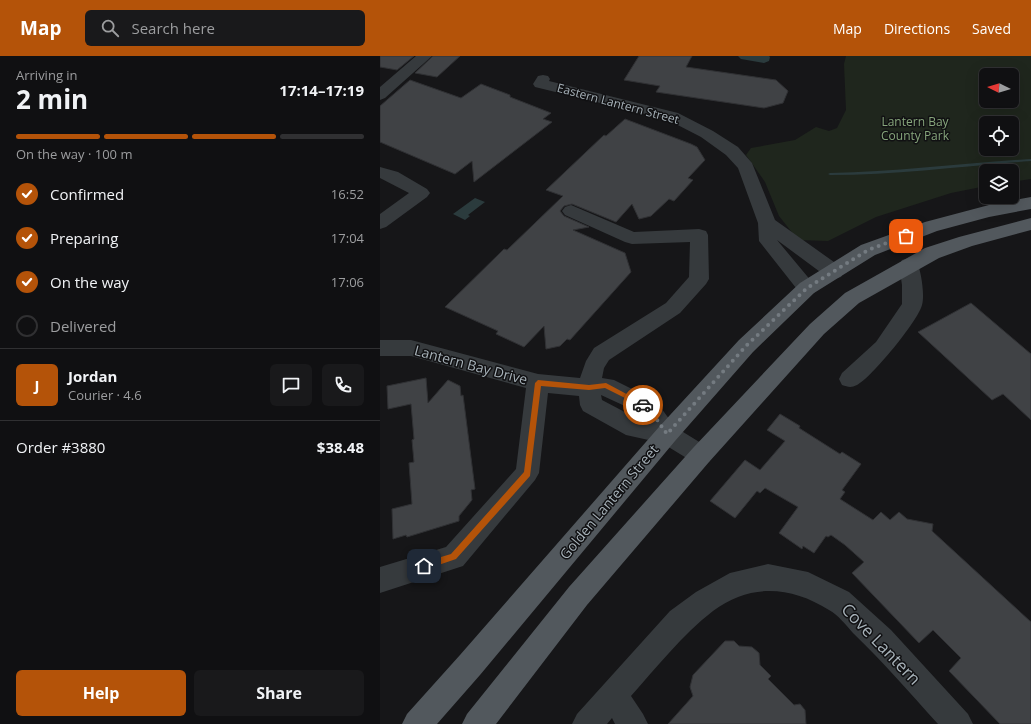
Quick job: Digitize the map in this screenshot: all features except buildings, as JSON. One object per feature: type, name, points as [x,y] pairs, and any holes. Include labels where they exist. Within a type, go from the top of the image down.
[{"type":"main road","name":"Golden Lantern Street","points":[[417,724],[470,665],[667,434],[746,346],[807,288],[868,250],[931,226],[988,211],[1031,204]]},
{"type":"main road","points":[[477,724],[578,596],[701,455],[817,329],[852,298],[932,253],[966,241],[1031,224]]},
{"type":"main road","points":[[909,265],[931,226]]},
{"type":"street","points":[[380,95],[425,56]]},
{"type":"street","name":"Eastern Lantern Street","points":[[543,79],[540,84],[672,116],[707,134],[732,152],[746,166],[767,223],[768,241],[807,288]]},
{"type":"street","points":[[380,172],[392,176],[421,193],[380,223]]},
{"type":"street","points":[[570,211],[632,238],[699,235],[700,279],[674,308],[618,344],[617,352],[597,387],[591,405],[634,428],[667,434],[701,455]]},
{"type":"street","points":[[767,223],[834,272]]},
{"type":"street","points":[[850,379],[883,348],[912,305],[912,285],[909,265]]},
{"type":"street","name":"Lantern Bay Drive","points":[[380,348],[411,348],[538,383],[597,387]]},
{"type":"street","name":"Lantern Bay Drive","points":[[380,580],[454,556],[528,473],[538,383]]},
{"type":"street","name":"Cove Lantern","points":[[613,695],[680,621],[705,601],[730,586],[768,577],[808,585],[840,601],[881,640],[958,724]]},
{"type":"street","points":[[587,724],[613,695],[634,724]]},
{"type":"green space","name":"Lantern Bay County Park","points":[[846,56],[1031,56],[1031,179],[1019,181],[1019,164],[979,164],[979,187],[951,193],[876,217],[828,241],[798,240],[779,216],[765,182],[746,155],[751,148],[795,140],[816,127],[829,131],[837,128],[846,110],[844,64]]},
{"type":"shaded area","points":[[738,56],[770,57],[769,61],[764,63],[741,59]]},
{"type":"shaded area","points":[[475,198],[485,202],[468,215],[470,216],[465,220],[453,214]]},
{"type":"waterway","points":[[830,174],[881,173],[1031,160]]},
{"type":"way so far","points":[[643,405],[648,407],[667,434],[746,346],[807,288],[868,250],[906,236]]},
{"type":"route","points":[[424,566],[454,556],[528,473],[538,383],[589,388],[606,386],[643,405]]}]
